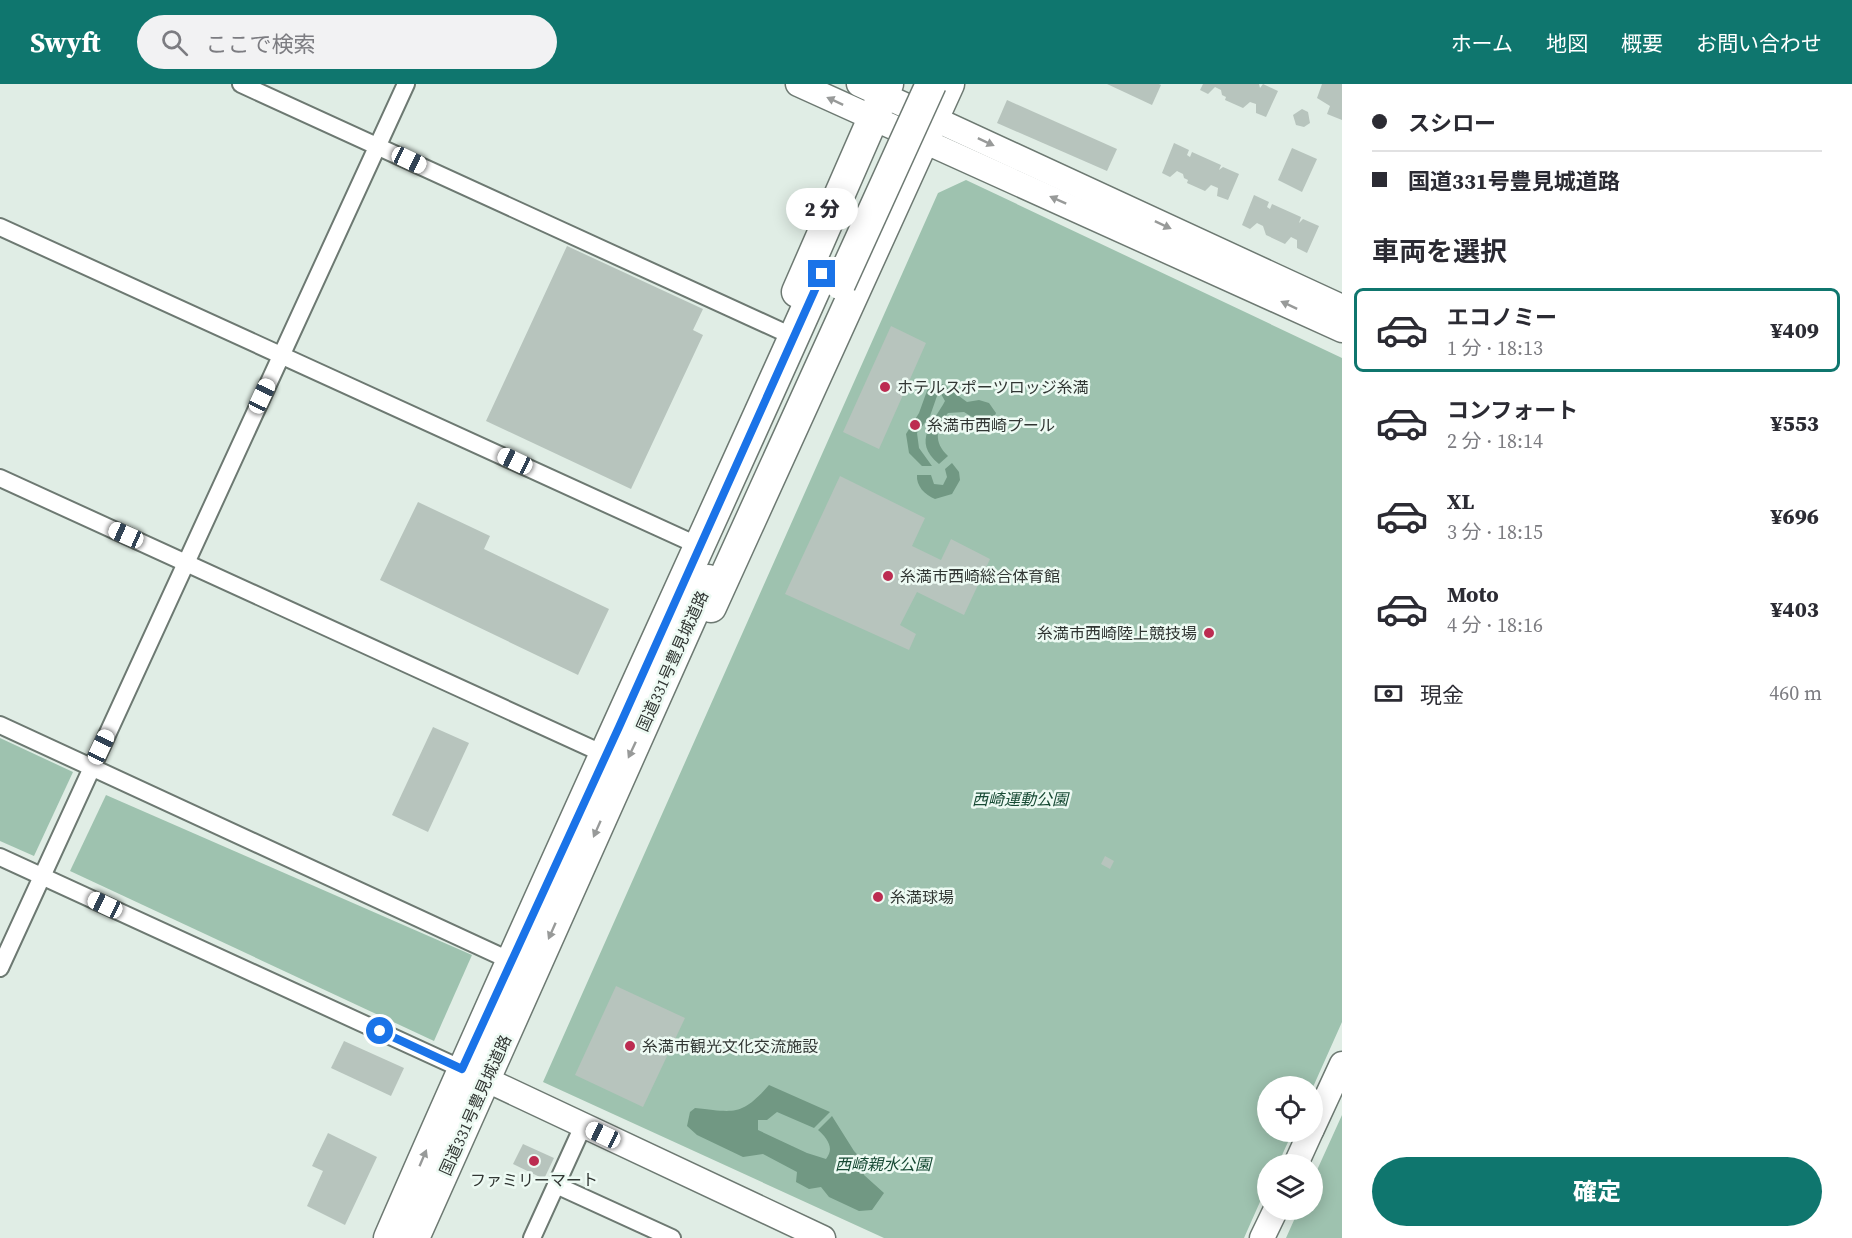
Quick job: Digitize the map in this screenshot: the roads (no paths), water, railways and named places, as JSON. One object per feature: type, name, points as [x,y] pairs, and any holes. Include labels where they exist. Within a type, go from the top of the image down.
[{"type":"highway","name":"国道331号豊見城道路","points":[[389,1238],[474,1074],[831,279],[931,84]]},
{"type":"highway","points":[[882,93],[781,331],[659,603],[657,670],[690,653],[949,84]]},
{"type":"highway","name":"国道331号豊見城道路","points":[[831,279],[882,93]]},
{"type":"highway","name":"国道331号豊見城道路","points":[[414,1238],[436,1192],[511,961],[606,755],[657,670]]},
{"type":"highway","points":[[426,1238],[436,1192]]},
{"type":"street","points":[[241,84],[781,331]]},
{"type":"street","points":[[0,968],[405,84]]},
{"type":"street","points":[[798,84],[882,93],[928,129],[1342,330]]},
{"type":"street","points":[[928,129],[1342,307]]},
{"type":"street","points":[[0,227],[686,540]]},
{"type":"street","points":[[0,478],[606,755]]},
{"type":"street","points":[[0,725],[511,961]]},
{"type":"street","points":[[0,857],[474,1074],[823,1238]]},
{"type":"street","points":[[1323,1106],[1342,1064]]},
{"type":"street","points":[[532,1238],[583,1126]]},
{"type":"street","points":[[556,1185],[672,1238]]},
{"type":"street","points":[[1262,1238],[1271,1220]]},
{"type":"place","name":"ホテルスポーツロッジ糸満","points":[[885,387]]},
{"type":"place","name":"糸満市西崎プール","points":[[915,425]]},
{"type":"place","name":"糸満市西崎総合体育館","points":[[888,576]]},
{"type":"place","name":"糸満市西崎陸上競技場","points":[[1209,633]]},
{"type":"place","name":"糸満球場","points":[[878,897]]},
{"type":"place","name":"糸満市観光文化交流施設","points":[[630,1046]]},
{"type":"place","name":"ファミリーマート","points":[[534,1161]]},
{"type":"park label","name":"西崎運動公園","points":[[1020,799]]},
{"type":"park label","name":"西崎親水公園","points":[[883,1164]]}]
